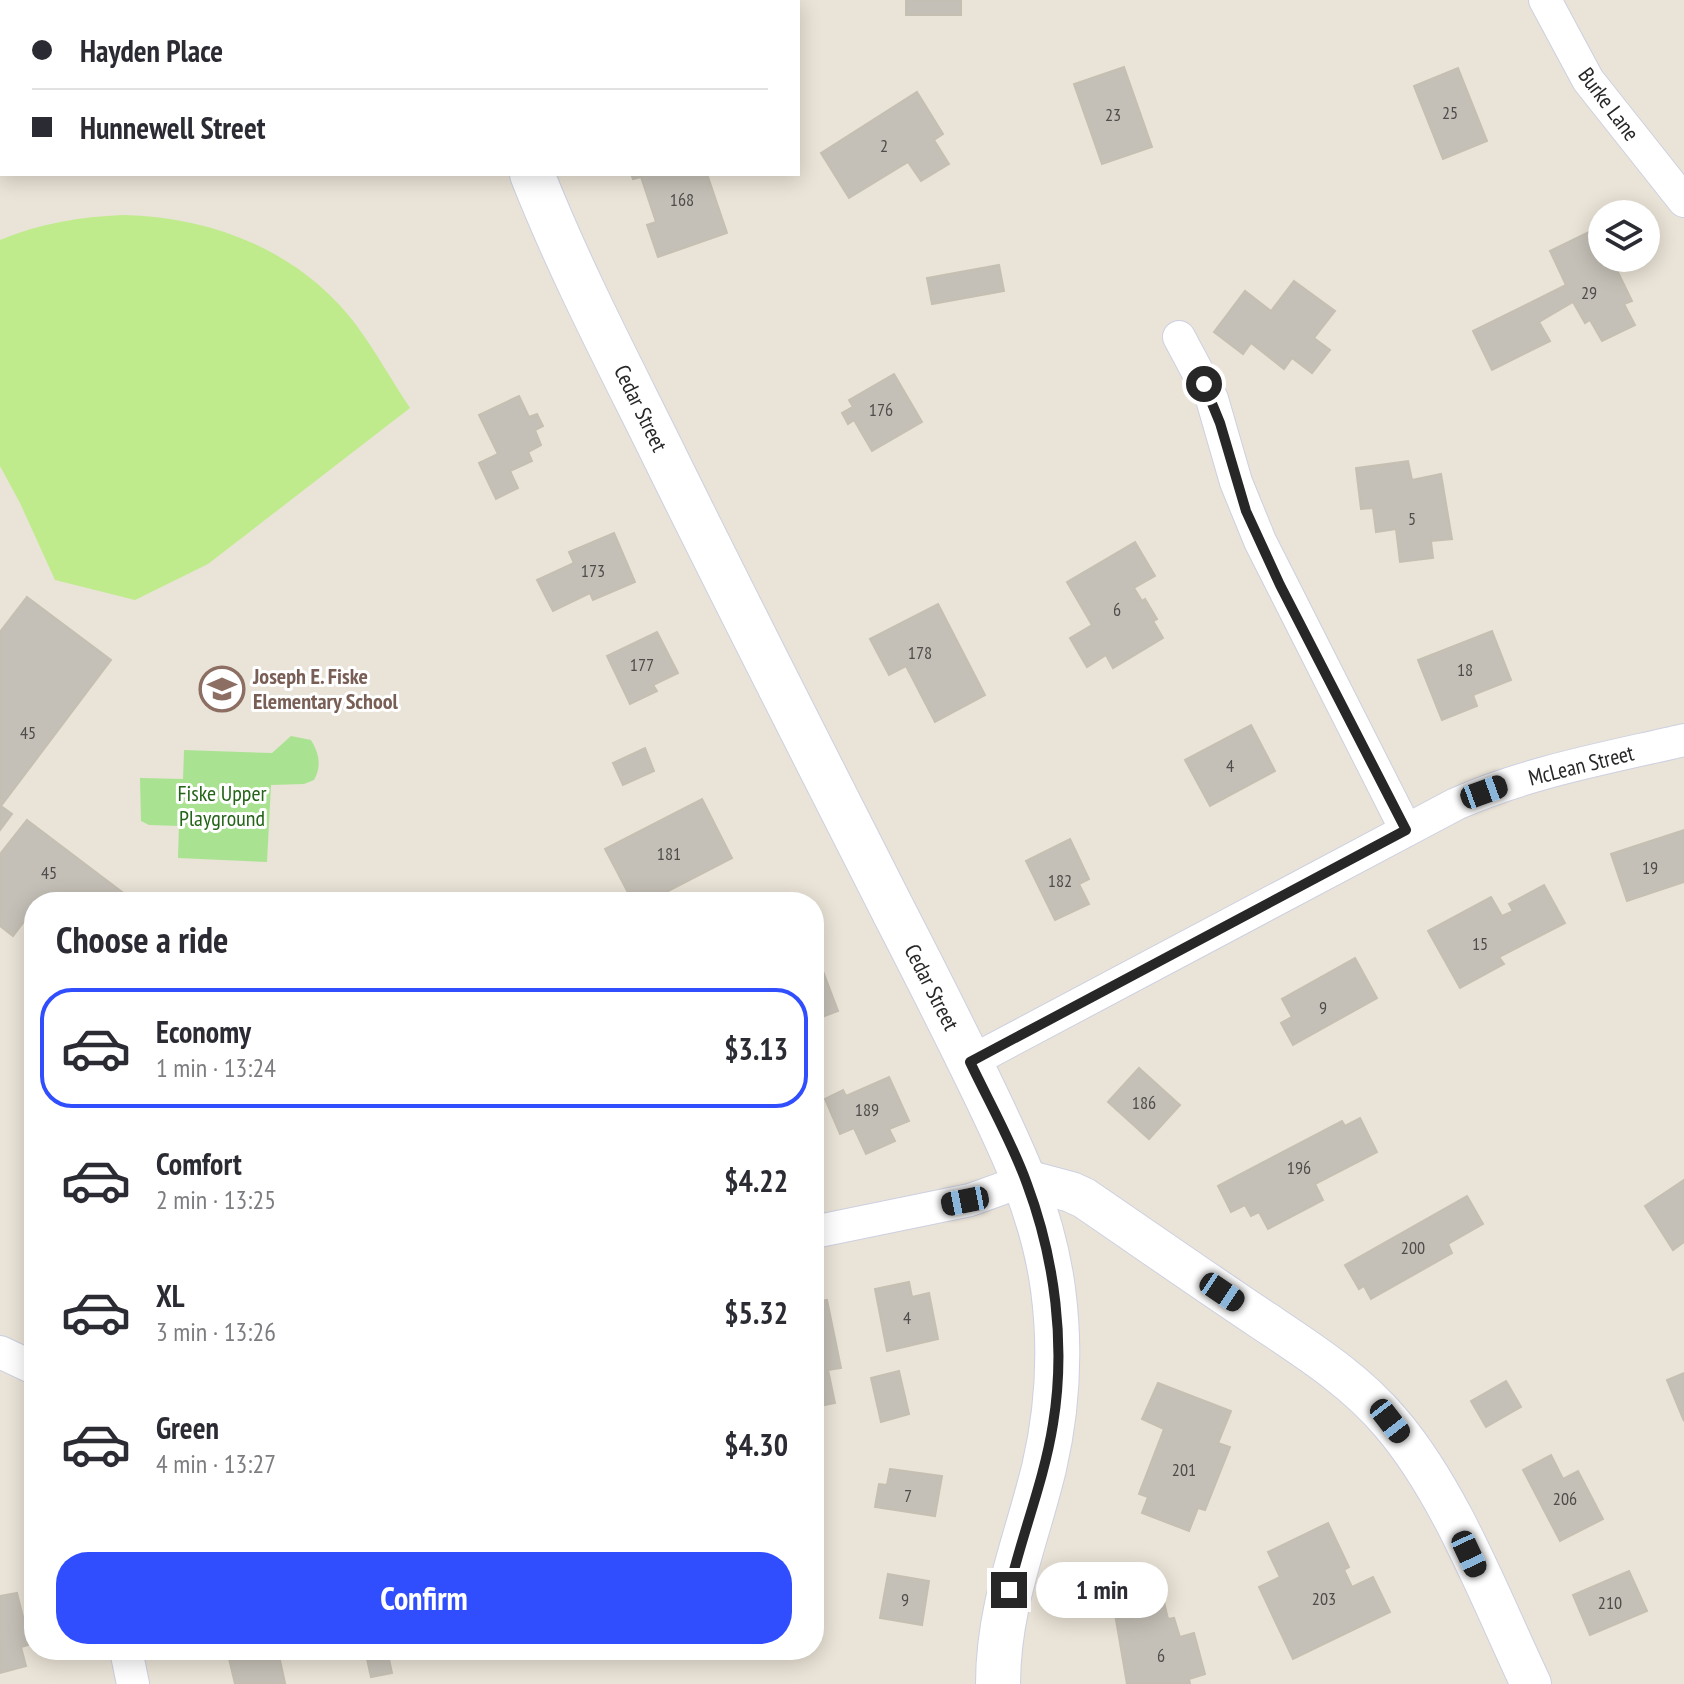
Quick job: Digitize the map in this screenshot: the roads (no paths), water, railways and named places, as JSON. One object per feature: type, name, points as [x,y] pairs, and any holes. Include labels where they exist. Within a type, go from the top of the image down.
[{"type":"main road","name":"Cedar Street","points":[[533,176],[582,289],[970,1062],[1026,1180],[1039,1217],[1056,1321],[1058,1368],[1055,1407],[1045,1463],[1003,1615],[998,1684]]},
{"type":"street","name":"Burke Lane","points":[[1545,0],[1588,80],[1684,201]]},
{"type":"street","points":[[1179,337],[1212,399],[1246,511],[1266,556],[1406,830]]},
{"type":"street","name":"McLean Street","points":[[970,1062],[1456,804],[1511,782],[1684,740]]},
{"type":"street","points":[[824,1230],[965,1201],[1026,1180],[1084,1198],[1300,1345],[1371,1401],[1395,1428],[1430,1477],[1531,1684]]},
{"type":"street","points":[[0,1352],[24,1363]]},
{"type":"street","points":[[128,1660],[133,1684]]},
{"type":"place","name":"Joseph E. Fiske Elementary School","points":[[222,689]]},
{"type":"park label","name":"Fiske Upper Playground","points":[[222,806]]}]
